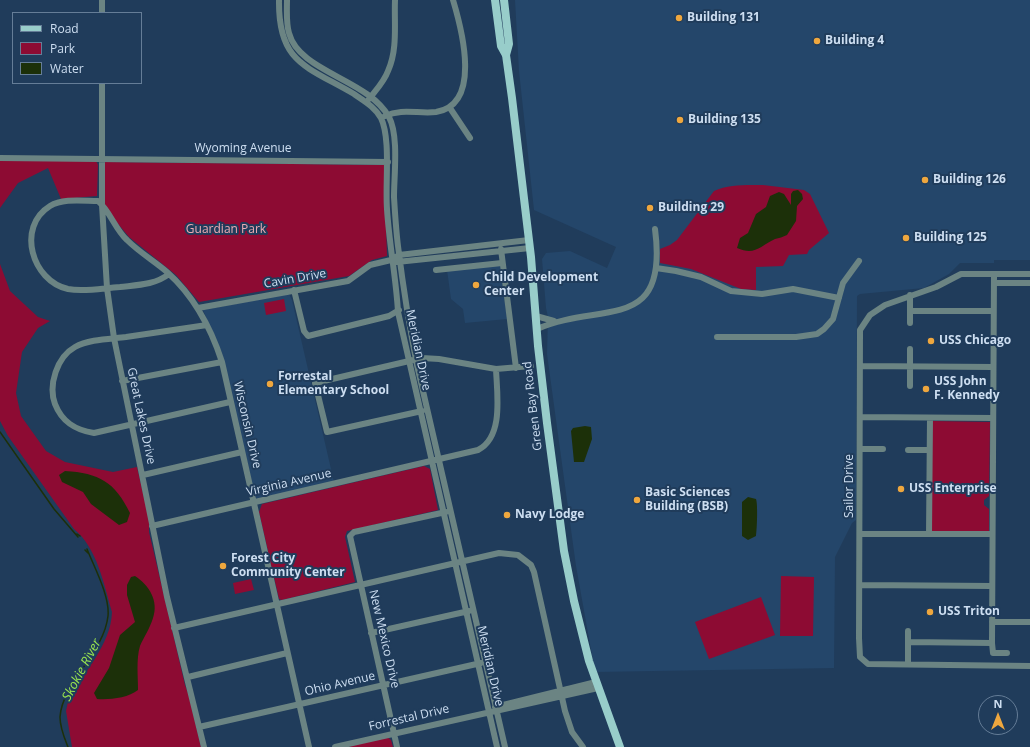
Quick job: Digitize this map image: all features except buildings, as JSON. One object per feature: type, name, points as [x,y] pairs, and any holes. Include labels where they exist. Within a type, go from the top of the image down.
[{"type":"main road","name":"Green Bay Road","points":[[495,0],[501,46],[506,56],[530,244],[537,329],[564,551],[580,627],[597,685],[620,747]]},
{"type":"main road","name":"Green Bay Road","points":[[504,0],[509,44],[506,56]]},
{"type":"street","points":[[102,0],[102,12]]},
{"type":"street","name":"Meridian Drive","points":[[279,0],[281,33],[286,47],[295,58],[367,102],[380,117],[386,133],[387,207],[391,260],[398,312],[497,747]]},
{"type":"street","name":"Meridian Drive","points":[[288,0],[289,34],[302,54],[306,58],[371,96],[387,114],[394,133],[394,200],[399,255],[416,360],[505,747]]},
{"type":"street","points":[[367,102],[383,81],[393,57],[395,0]]},
{"type":"street","points":[[380,117],[398,111],[436,112],[450,108],[462,92],[465,77],[463,42],[453,0]]},
{"type":"street","name":"Great Lakes Drive","points":[[102,84],[102,204],[107,288],[114,338],[174,628],[188,677],[204,747]]},
{"type":"street","points":[[450,108],[470,138]]},
{"type":"street","name":"Wyoming Avenue","points":[[0,158],[394,162]]},
{"type":"street","points":[[102,204],[98,201],[68,202],[50,206],[38,217],[31,236],[31,244],[32,254],[39,268],[56,284],[67,289],[81,290],[150,283],[169,274]]},
{"type":"street","name":"Wisconsin Drive","points":[[102,204],[125,239],[169,274],[198,308],[219,352],[276,605]]},
{"type":"street","points":[[537,329],[554,322],[614,312],[627,307],[647,293],[654,279],[656,268],[657,247],[655,229]]},
{"type":"street","points":[[500,244],[516,368]]},
{"type":"street","name":"Cavin Drive","points":[[198,308],[348,281],[370,265],[391,260],[399,255],[500,244],[530,244]]},
{"type":"street","points":[[391,260],[400,263],[501,252],[530,244]]},
{"type":"street","points":[[717,338],[796,338],[814,335],[824,329],[833,319],[843,283],[859,261]]},
{"type":"street","points":[[436,270],[502,263]]},
{"type":"street","points":[[656,268],[701,277],[731,291],[762,294],[793,288],[839,298]]},
{"type":"street","name":"Sailor Drive","points":[[1030,274],[961,274],[936,287],[885,305],[870,315],[860,330],[860,657],[868,664],[1030,666]]},
{"type":"street","points":[[994,274],[992,643],[993,653],[1006,653]]},
{"type":"street","points":[[994,283],[1030,283]]},
{"type":"street","points":[[294,290],[304,331],[308,336],[389,316],[398,312],[406,304]]},
{"type":"street","points":[[910,295],[910,322]]},
{"type":"street","points":[[910,311],[993,311]]},
{"type":"street","points":[[536,316],[554,322]]},
{"type":"street","points":[[207,325],[114,338],[86,343],[74,348],[66,354],[55,372],[53,395],[59,413],[65,421],[83,431],[94,433],[230,402]]},
{"type":"street","points":[[910,349],[910,386]]},
{"type":"street","points":[[428,410],[327,432],[315,383],[408,361],[432,358],[496,369],[531,366]]},
{"type":"street","points":[[122,381],[222,362]]},
{"type":"street","points":[[860,366],[993,367]]},
{"type":"street","name":"Virginia Avenue","points":[[152,526],[478,450],[485,446],[491,439],[496,421],[496,369]]},
{"type":"street","points":[[860,417],[993,418]]},
{"type":"street","points":[[929,534],[930,418]]},
{"type":"street","points":[[861,449],[883,449]]},
{"type":"street","points":[[908,450],[929,450]]},
{"type":"street","points":[[142,475],[242,452]]},
{"type":"street","points":[[443,513],[451,511]]},
{"type":"street","name":"New Mexico Drive","points":[[397,747],[350,536],[354,532],[443,513]]},
{"type":"street","points":[[861,534],[992,534]]},
{"type":"street","points":[[174,628],[463,561],[508,553],[518,555],[531,565],[538,584],[561,694],[570,727],[583,747]]},
{"type":"street","points":[[860,585],[992,586]]},
{"type":"street","points":[[276,605],[309,747]]},
{"type":"street","points":[[371,633],[473,610]]},
{"type":"street","points":[[992,622],[1030,622]]},
{"type":"street","points":[[908,631],[908,664]]},
{"type":"street","points":[[908,642],[992,643]]},
{"type":"street","points":[[188,677],[287,653]]},
{"type":"street","name":"Ohio Avenue","points":[[199,727],[486,662]]},
{"type":"street","name":"Forrestal Drive","points":[[335,747],[597,685]]},
{"type":"shaded area","points":[[515,0],[1030,0],[1030,260],[994,260],[994,263],[960,263],[949,274],[924,288],[860,294],[857,296],[856,520],[852,523],[835,557],[834,668],[595,672],[576,566],[547,354],[548,317],[542,259],[546,253],[570,251],[607,268],[616,247],[534,210],[519,71]]},
{"type":"shaded area","name":"Child Development Center","points":[[500,265],[507,319],[465,323],[463,309],[451,299],[447,270]]},
{"type":"shaded area","name":"Forrestal Elementary School","points":[[289,294],[292,300],[334,482],[256,499],[221,351],[203,310]]},
{"type":"green space","points":[[0,160],[96,161],[98,165],[97,196],[61,199],[48,168],[18,183],[0,208]]},
{"type":"green space","name":"Guardian Park","points":[[105,162],[384,165],[387,256],[372,260],[349,276],[199,302],[176,275],[129,237],[104,207]]},
{"type":"green space","points":[[763,185],[804,190],[810,194],[829,233],[809,250],[807,254],[789,255],[783,266],[756,267],[756,290],[741,289],[691,269],[660,263],[660,249],[677,240],[714,191],[732,186]]},
{"type":"green space","points":[[0,264],[10,291],[38,317],[50,321],[38,328],[22,352],[16,393],[21,416],[46,451],[65,462],[113,472],[137,467],[149,519],[149,532],[201,747],[72,747],[66,711],[68,702],[95,659],[107,636],[112,612],[103,578],[89,546],[74,529],[8,436],[0,421]]},
{"type":"green space","points":[[284,299],[286,311],[266,315],[264,303]]},
{"type":"green space","points":[[932,421],[990,422],[989,496],[984,500],[984,505],[989,509],[989,531],[932,531]]},
{"type":"green space","points":[[424,466],[430,469],[438,510],[347,531],[345,537],[355,582],[282,600],[279,599],[259,512],[262,504]]},
{"type":"green space","points":[[781,576],[814,577],[813,636],[780,636]]},
{"type":"green space","points":[[251,579],[254,590],[235,594],[233,583]]},
{"type":"green space","points":[[761,597],[775,635],[709,659],[695,622]]},
{"type":"green space","points":[[387,737],[391,740],[393,747],[348,747]]},
{"type":"water","points":[[798,190],[802,194],[803,199],[797,206],[796,221],[787,235],[775,239],[753,251],[737,248],[740,238],[748,233],[756,214],[766,207],[770,196],[779,192],[784,194],[791,205],[791,194],[793,191]]},
{"type":"water","points":[[585,426],[591,427],[592,439],[584,462],[574,462],[571,431],[573,428]]},
{"type":"water","points":[[65,471],[87,474],[105,481],[118,494],[130,513],[127,522],[119,525],[91,504],[83,492],[62,482],[59,475]]},
{"type":"water","points":[[748,497],[756,499],[757,523],[756,536],[748,540],[742,536],[742,502]]},
{"type":"water","points":[[135,576],[145,584],[152,594],[155,606],[152,622],[140,646],[138,662],[138,690],[129,695],[118,698],[97,699],[94,693],[109,668],[120,635],[135,622],[127,595],[127,585],[131,577]]},
{"type":"waterway","name":"Skokie River","points":[[0,432],[54,509],[78,537]]},
{"type":"waterway","name":"Skokie River","points":[[68,747],[62,732],[60,721],[62,704],[75,680],[99,643],[105,630],[108,616],[107,600],[87,549]]},
{"type":"waterway","name":"Skokie River","points":[[85,550],[88,553]]},
{"type":"place","name":"Building 131","points":[[679,18]]},
{"type":"place","name":"Building 4","points":[[817,41]]},
{"type":"place","name":"Building 135","points":[[680,120]]},
{"type":"place","name":"Building 126","points":[[925,180]]},
{"type":"place","name":"Building 29","points":[[650,208]]},
{"type":"place","name":"Building 125","points":[[906,238]]},
{"type":"place","name":"Child Development Center","points":[[476,285]]},
{"type":"place","name":"USS Chicago","points":[[931,341]]},
{"type":"place","name":"Forrestal Elementary School","points":[[270,384]]},
{"type":"place","name":"USS John F. Kennedy","points":[[926,389]]},
{"type":"place","name":"USS Enterprise","points":[[901,489]]},
{"type":"place","name":"Basic Sciences Building (BSB)","points":[[637,500]]},
{"type":"place","name":"Navy Lodge","points":[[507,515]]},
{"type":"place","name":"Forest City Community Center","points":[[223,566]]},
{"type":"place","name":"USS Triton","points":[[930,612]]}]
